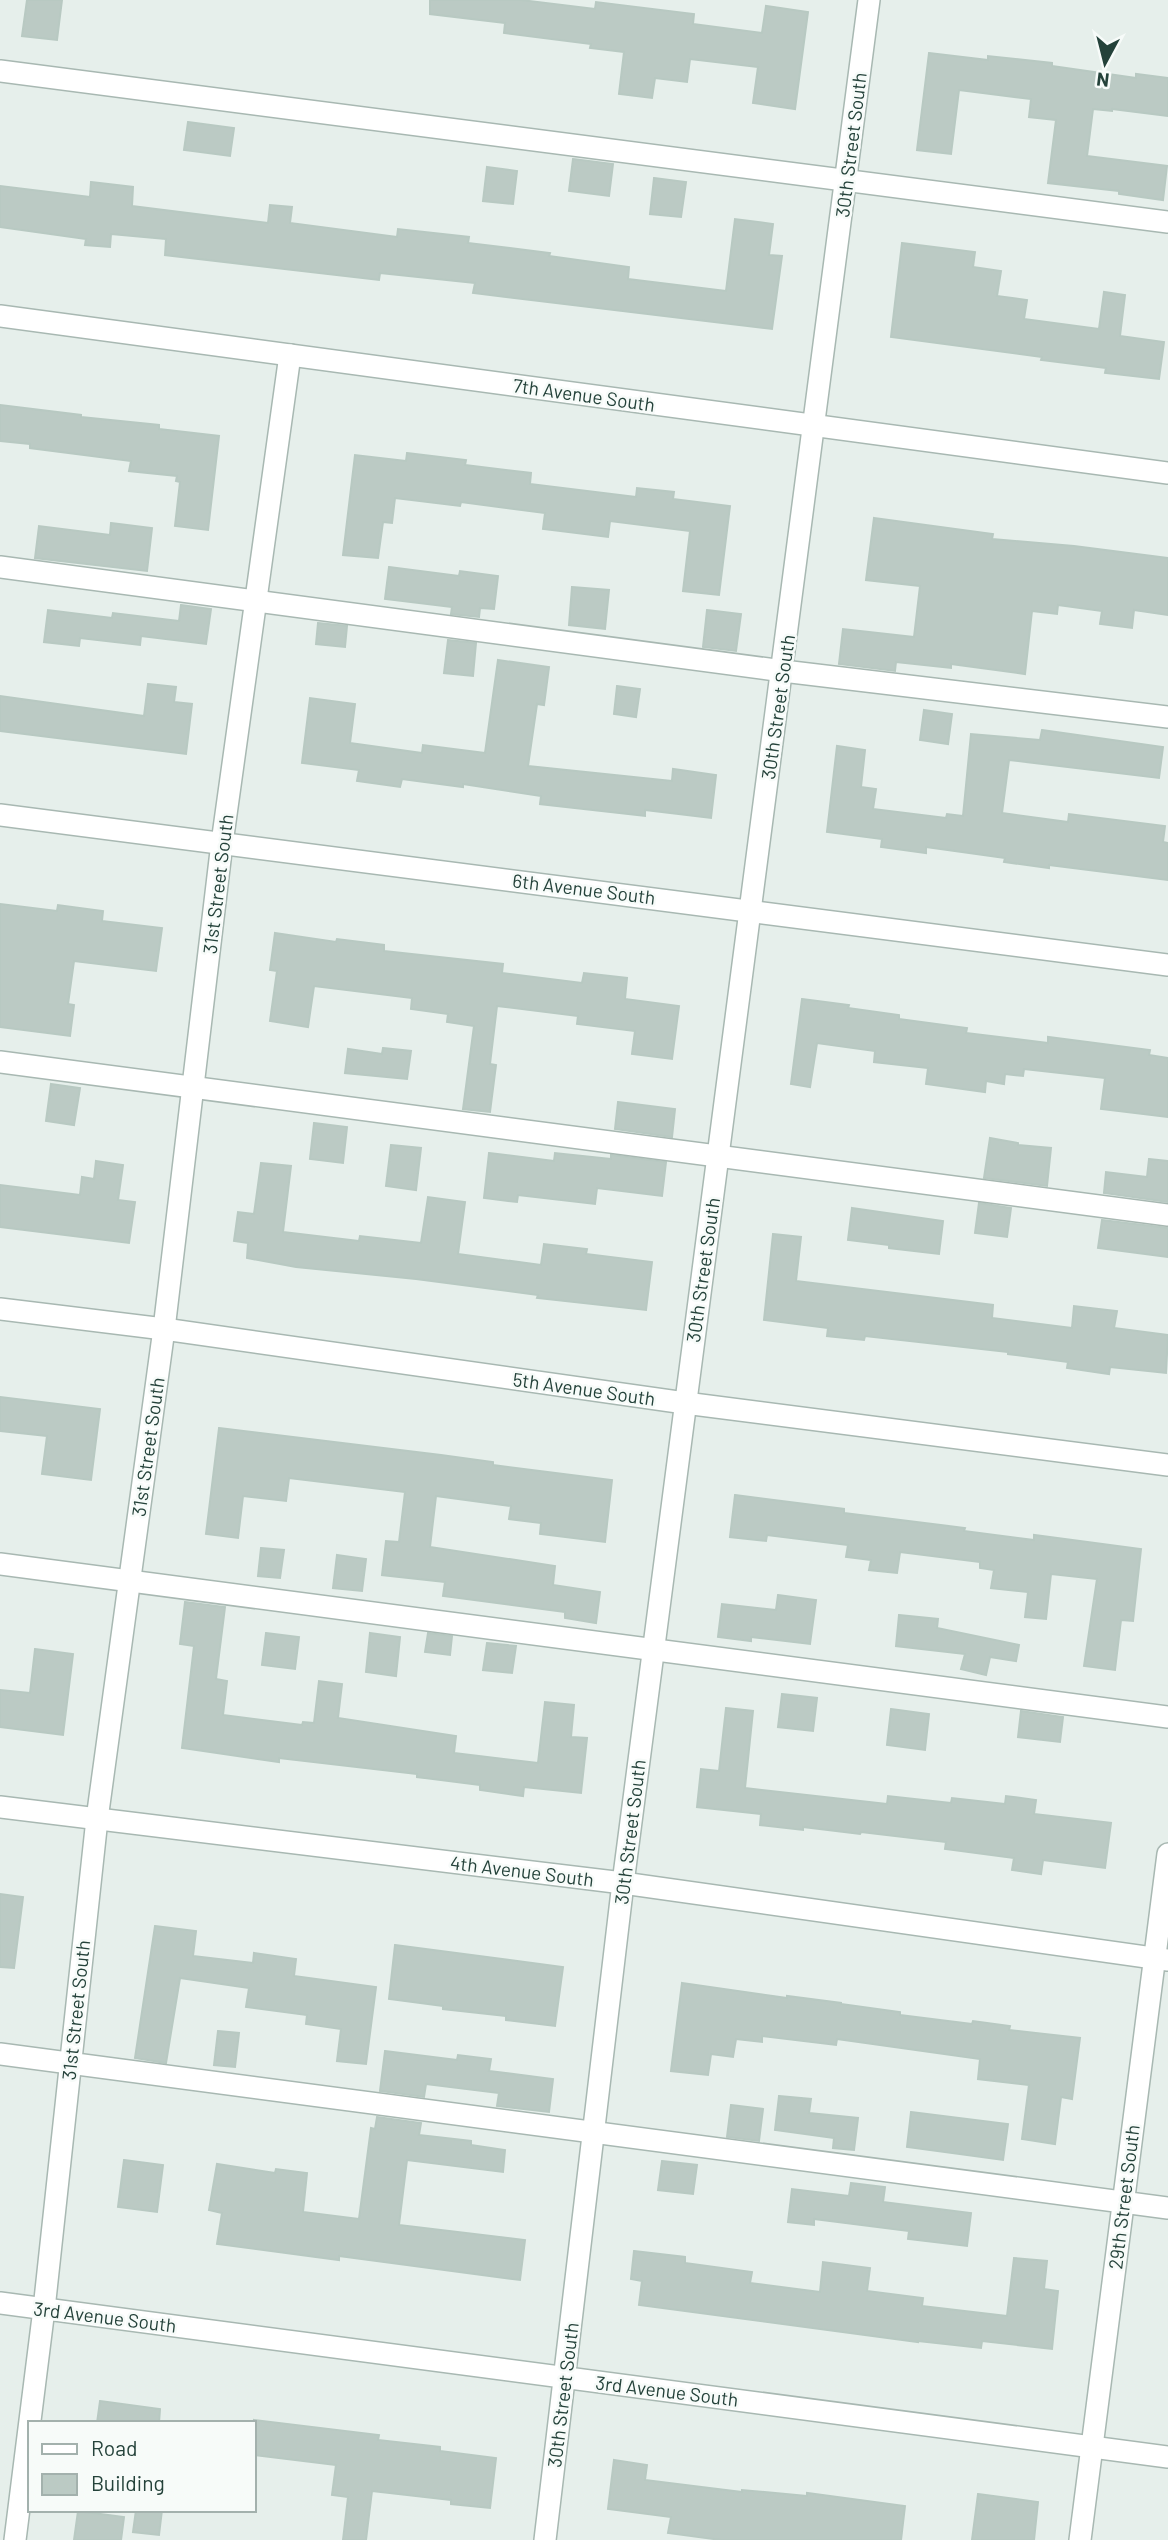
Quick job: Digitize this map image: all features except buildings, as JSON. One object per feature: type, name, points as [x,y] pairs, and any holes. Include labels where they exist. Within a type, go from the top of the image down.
[{"type":"street","name":"30th Street South","points":[[545,2540],[623,1883],[869,0]]},
{"type":"street","points":[[0,71],[1168,222]]},
{"type":"street","name":"7th Avenue South","points":[[0,316],[1168,473]]},
{"type":"street","name":"31st Street South","points":[[30,2421],[97,1819],[164,1329],[222,843],[290,355]]},
{"type":"street","points":[[0,567],[783,671],[1168,717]]},
{"type":"street","name":"6th Avenue South","points":[[0,815],[1168,965]]},
{"type":"street","points":[[0,1062],[1168,1215]]},
{"type":"street","name":"5th Avenue South","points":[[0,1309],[164,1329],[685,1403],[1168,1465]]},
{"type":"street","points":[[0,1564],[1168,1717]]},
{"type":"street","name":"4th Avenue South","points":[[0,1807],[623,1883],[1161,1959]]},
{"type":"street","name":"29th Street South","points":[[1080,2540],[1123,2203],[1161,1959],[1168,1854]]},
{"type":"street","points":[[0,2054],[1168,2208]]},
{"type":"street","name":"3rd Avenue South","points":[[0,2303],[1168,2457]]},
{"type":"street","name":"31st Street South","points":[[15,2540],[28,2436]]}]
